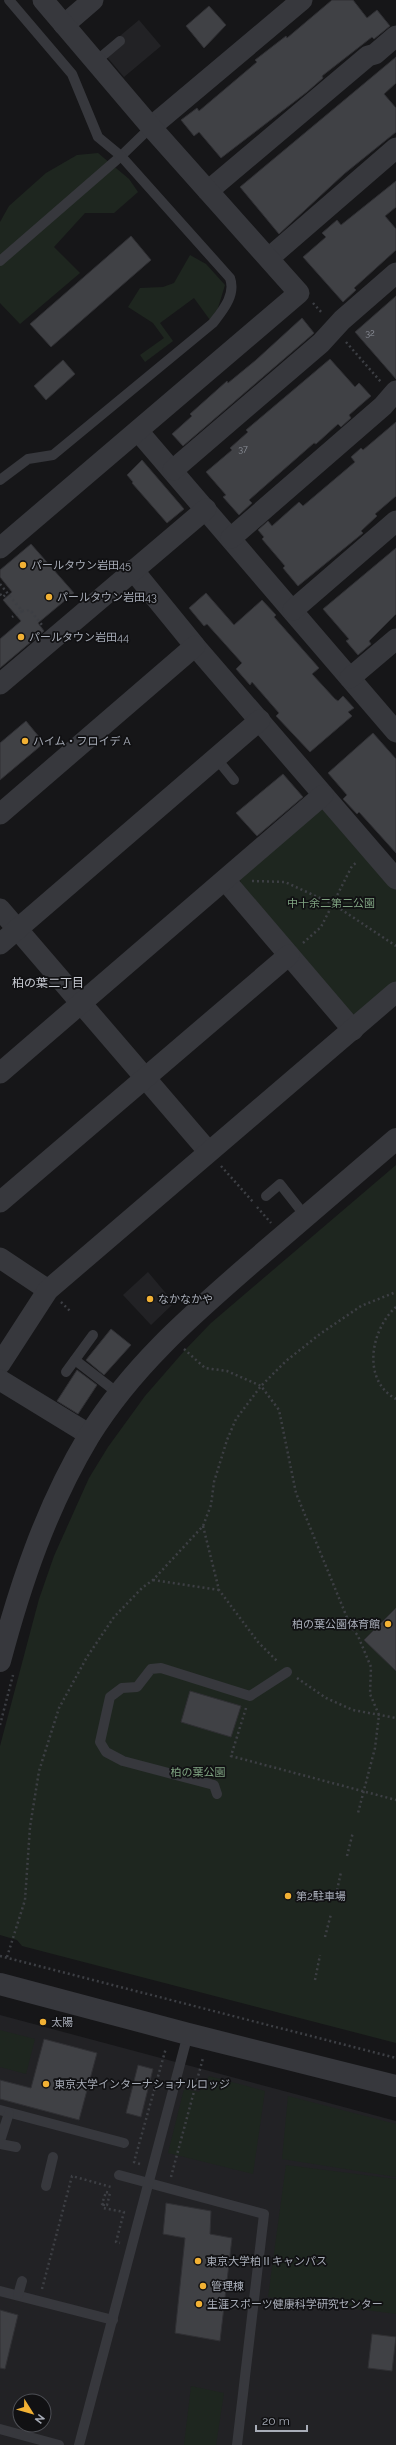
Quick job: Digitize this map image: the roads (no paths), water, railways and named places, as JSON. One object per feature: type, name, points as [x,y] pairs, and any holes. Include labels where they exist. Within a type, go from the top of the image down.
[{"type":"street","points":[[0,548],[299,293],[151,127],[43,0]]},
{"type":"street","points":[[64,25],[93,0]]},
{"type":"street","points":[[151,127],[302,0]]},
{"type":"street","points":[[208,191],[368,56],[374,54],[396,36]]},
{"type":"street","points":[[269,258],[396,148]]},
{"type":"street","points":[[173,470],[321,343],[342,320],[396,273]]},
{"type":"street","points":[[231,538],[383,406],[389,387]]},
{"type":"street","points":[[138,430],[396,732]]},
{"type":"street","points":[[5,674],[206,509]]},
{"type":"street","points":[[293,610],[396,521]]},
{"type":"street","points":[[133,570],[195,646],[396,879]]},
{"type":"street","points":[[350,678],[396,639]]},
{"type":"street","points":[[0,814],[195,646]]},
{"type":"street","points":[[0,944],[260,720]]},
{"type":"street","points":[[0,1073],[323,795]]},
{"type":"street","points":[[225,880],[294,951],[353,1030]]},
{"type":"street","points":[[0,908],[208,1151]]},
{"type":"street","points":[[0,1202],[144,1077],[294,951]]},
{"type":"street","points":[[0,1364],[48,1290],[208,1151],[353,1030],[396,992]]},
{"type":"street","points":[[7,1666],[18,1594],[38,1542],[66,1478],[90,1436],[119,1394],[170,1334],[396,1139]]},
{"type":"street","points":[[0,1258],[48,1290]]},
{"type":"street","points":[[0,1380],[21,1388],[90,1436]]},
{"type":"street","points":[[0,1984],[188,2034],[396,2086]]},
{"type":"lane","points":[[0,480],[28,460],[53,455],[213,323],[226,306],[233,286],[230,278],[121,156],[98,137],[72,74],[9,0]]},
{"type":"lane","points":[[96,62],[120,41]]},
{"type":"lane","points":[[0,261],[121,156],[151,127]]},
{"type":"lane","points":[[216,758],[234,780]]},
{"type":"lane","points":[[266,1196],[280,1184],[306,1216]]},
{"type":"lane","points":[[66,1372],[93,1335]]},
{"type":"lane","points":[[75,1360],[119,1394]]},
{"type":"lane","points":[[217,1794],[214,1785],[123,1761],[106,1752],[100,1742],[110,1697],[122,1688],[137,1687],[151,1669],[161,1668],[250,1696],[287,1672]]},
{"type":"lane","points":[[79,2445],[150,2182],[188,2034]]},
{"type":"lane","points":[[16,2147],[0,2142],[4,2111],[124,2143]]},
{"type":"lane","points":[[46,2186],[53,2157]]},
{"type":"lane","points":[[119,2175],[150,2182],[264,2214],[238,2445]]},
{"type":"lane","points":[[18,2296],[22,2281]]},
{"type":"lane","points":[[0,2291],[113,2320]]},
{"type":"lane","points":[[0,2429],[59,2445]]},
{"type":"place","name":"パールタウン岩田45","points":[[23,565]]},
{"type":"place","name":"パールタウン岩田43","points":[[49,597]]},
{"type":"place","name":"パールタウン岩田44","points":[[21,637]]},
{"type":"place","name":"ハイム・フロイデ A","points":[[25,741]]},
{"type":"place","name":"なかなかや","points":[[150,1299]]},
{"type":"place","name":"柏の葉公園体育館","points":[[388,1624]]},
{"type":"place","name":"第2駐車場","points":[[288,1896]]},
{"type":"place","name":"太陽","points":[[43,2022]]},
{"type":"place","name":"東京大学インターナショナルロッジ","points":[[46,2084]]},
{"type":"place","name":"東京大学柏Ⅱキャンパス","points":[[198,2261]]},
{"type":"place","name":"管理棟","points":[[203,2286]]},
{"type":"place","name":"生涯スポーツ健康科学研究センター","points":[[199,2304]]},
{"type":"district","name":"柏の葉二丁目","points":[[48,983]]},
{"type":"park label","name":"中十余二第二公園","points":[[331,903]]},
{"type":"park label","name":"柏の葉公園","points":[[198,1772]]}]
